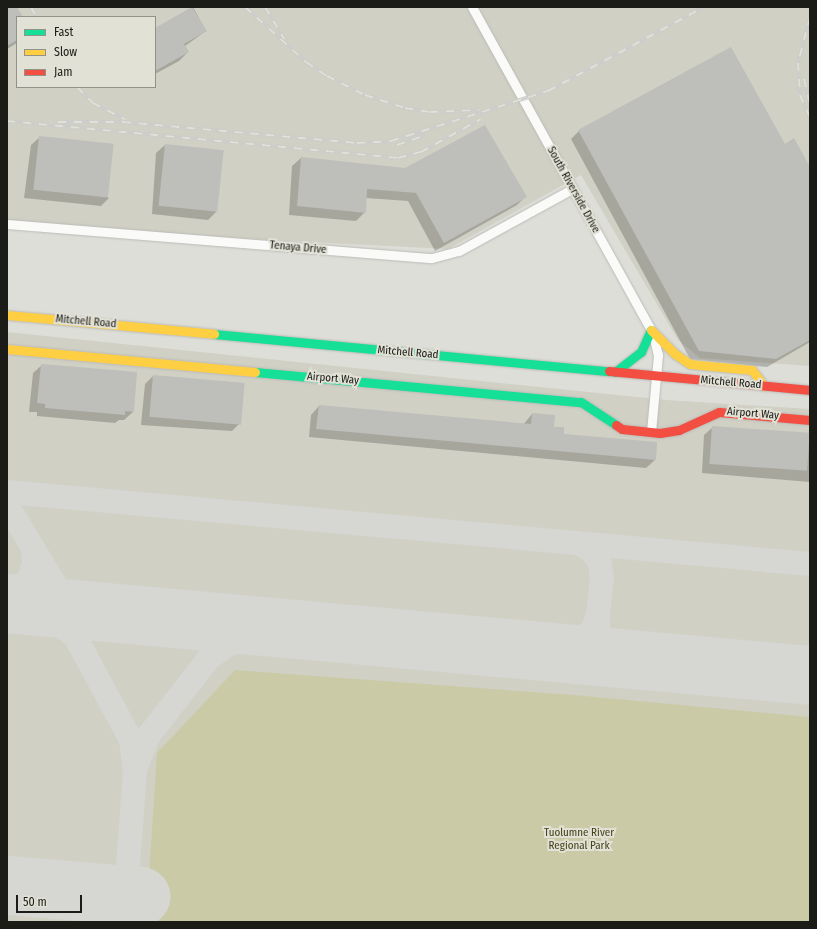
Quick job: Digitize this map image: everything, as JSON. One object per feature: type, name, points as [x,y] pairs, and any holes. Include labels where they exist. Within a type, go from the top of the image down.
[{"type":"main road","name":"Mitchell Road","points":[[7,315],[656,377],[810,390]]},
{"type":"main road","points":[[615,372],[641,352],[651,330],[675,354],[690,364],[752,370],[764,386]]},
{"type":"main road","name":"Airport Way","points":[[7,349],[581,402],[592,407],[622,429],[651,432],[680,430],[719,412],[810,420]]},
{"type":"street","name":"South Riverside Drive","points":[[472,7],[651,330],[658,352],[656,377]]},
{"type":"street","name":"Tenaya Drive","points":[[7,224],[432,258],[459,251],[572,189]]},
{"type":"street","points":[[651,432],[656,377]]},
{"type":"shaded area","points":[[7,7],[810,7],[810,366],[700,358],[678,340],[581,175],[448,249],[7,227]]},
{"type":"shaded area","points":[[7,332],[666,400],[810,409],[810,780],[364,922],[7,922]]},
{"type":"green space","name":"Tuolumne River Regional Park","points":[[235,670],[574,695],[810,717],[810,922],[146,922],[157,753]]},
{"type":"building","points":[[7,7],[17,7],[22,16],[16,16],[16,41],[7,46]]},
{"type":"building","points":[[192,7],[207,31],[184,44],[189,52],[156,70],[156,27]]},
{"type":"building","points":[[731,47],[785,144],[794,138],[810,167],[810,340],[776,359],[699,351],[578,130]]},
{"type":"building","points":[[485,125],[527,197],[444,243],[416,193],[367,189],[366,213],[297,206],[301,157],[405,168]]},
{"type":"building","points":[[39,136],[114,144],[108,198],[33,190]]},
{"type":"building","points":[[165,144],[224,150],[217,212],[159,206]]},
{"type":"building","points":[[41,364],[137,372],[134,412],[125,411],[125,415],[45,408],[45,404],[37,403]]},
{"type":"building","points":[[153,375],[245,383],[241,425],[149,417]]},
{"type":"building","points":[[319,405],[531,424],[532,413],[555,415],[554,427],[564,427],[564,434],[657,442],[656,460],[316,429]]},
{"type":"building","points":[[712,426],[810,433],[807,471],[709,464]]},
{"type":"taxiway","points":[[7,492],[810,564]]},
{"type":"taxiway","points":[[7,505],[61,594],[78,605],[101,612]]},
{"type":"taxiway","points":[[553,652],[568,649],[583,640],[593,628],[598,615],[602,578],[600,563],[592,551],[577,543]]},
{"type":"taxiway","points":[[7,598],[19,591],[30,576],[34,563],[33,549]]},
{"type":"taxiway","points":[[19,604],[49,616],[76,638],[131,740],[135,771],[126,895]]},
{"type":"taxiway","points":[[598,615],[598,629],[604,643],[612,652],[628,659]]},
{"type":"taxiway","points":[[136,767],[149,735],[210,657],[242,636],[280,628]]},
{"type":"taxiway","points":[[107,922],[109,894]]},
{"type":"runway","points":[[7,603],[810,675]]},
{"type":"runway","points":[[7,885],[141,896]]},
{"type":"railway","points":[[31,7],[36,16]]},
{"type":"railway","points":[[245,7],[306,62],[327,76],[365,95],[405,108],[430,112],[479,110]]},
{"type":"railway","points":[[265,7],[284,39]]},
{"type":"railway","points":[[58,122],[123,122],[357,143],[391,141],[548,91],[704,7]]},
{"type":"railway","points":[[810,17],[798,63],[800,95],[810,117]]},
{"type":"railway","points":[[804,79],[810,104]]},
{"type":"railway","points":[[78,88],[93,103],[125,119]]},
{"type":"railway","points":[[7,121],[398,158],[421,152],[481,119]]},
{"type":"railway","points":[[397,145],[426,135]]},
{"type":"traffic: fast","points":[[615,372],[641,352],[651,330]]},
{"type":"traffic: fast","points":[[214,334],[609,371]]},
{"type":"traffic: fast","points":[[255,372],[581,402],[616,425]]},
{"type":"traffic: slow","points":[[7,315],[214,334]]},
{"type":"traffic: slow","points":[[651,330],[675,354],[690,364],[752,370],[764,386]]},
{"type":"traffic: slow","points":[[7,349],[255,372]]},
{"type":"traffic: jam","points":[[609,371],[810,390]]},
{"type":"traffic: jam","points":[[616,425],[622,429],[660,433],[679,430],[719,412],[810,420]]}]
